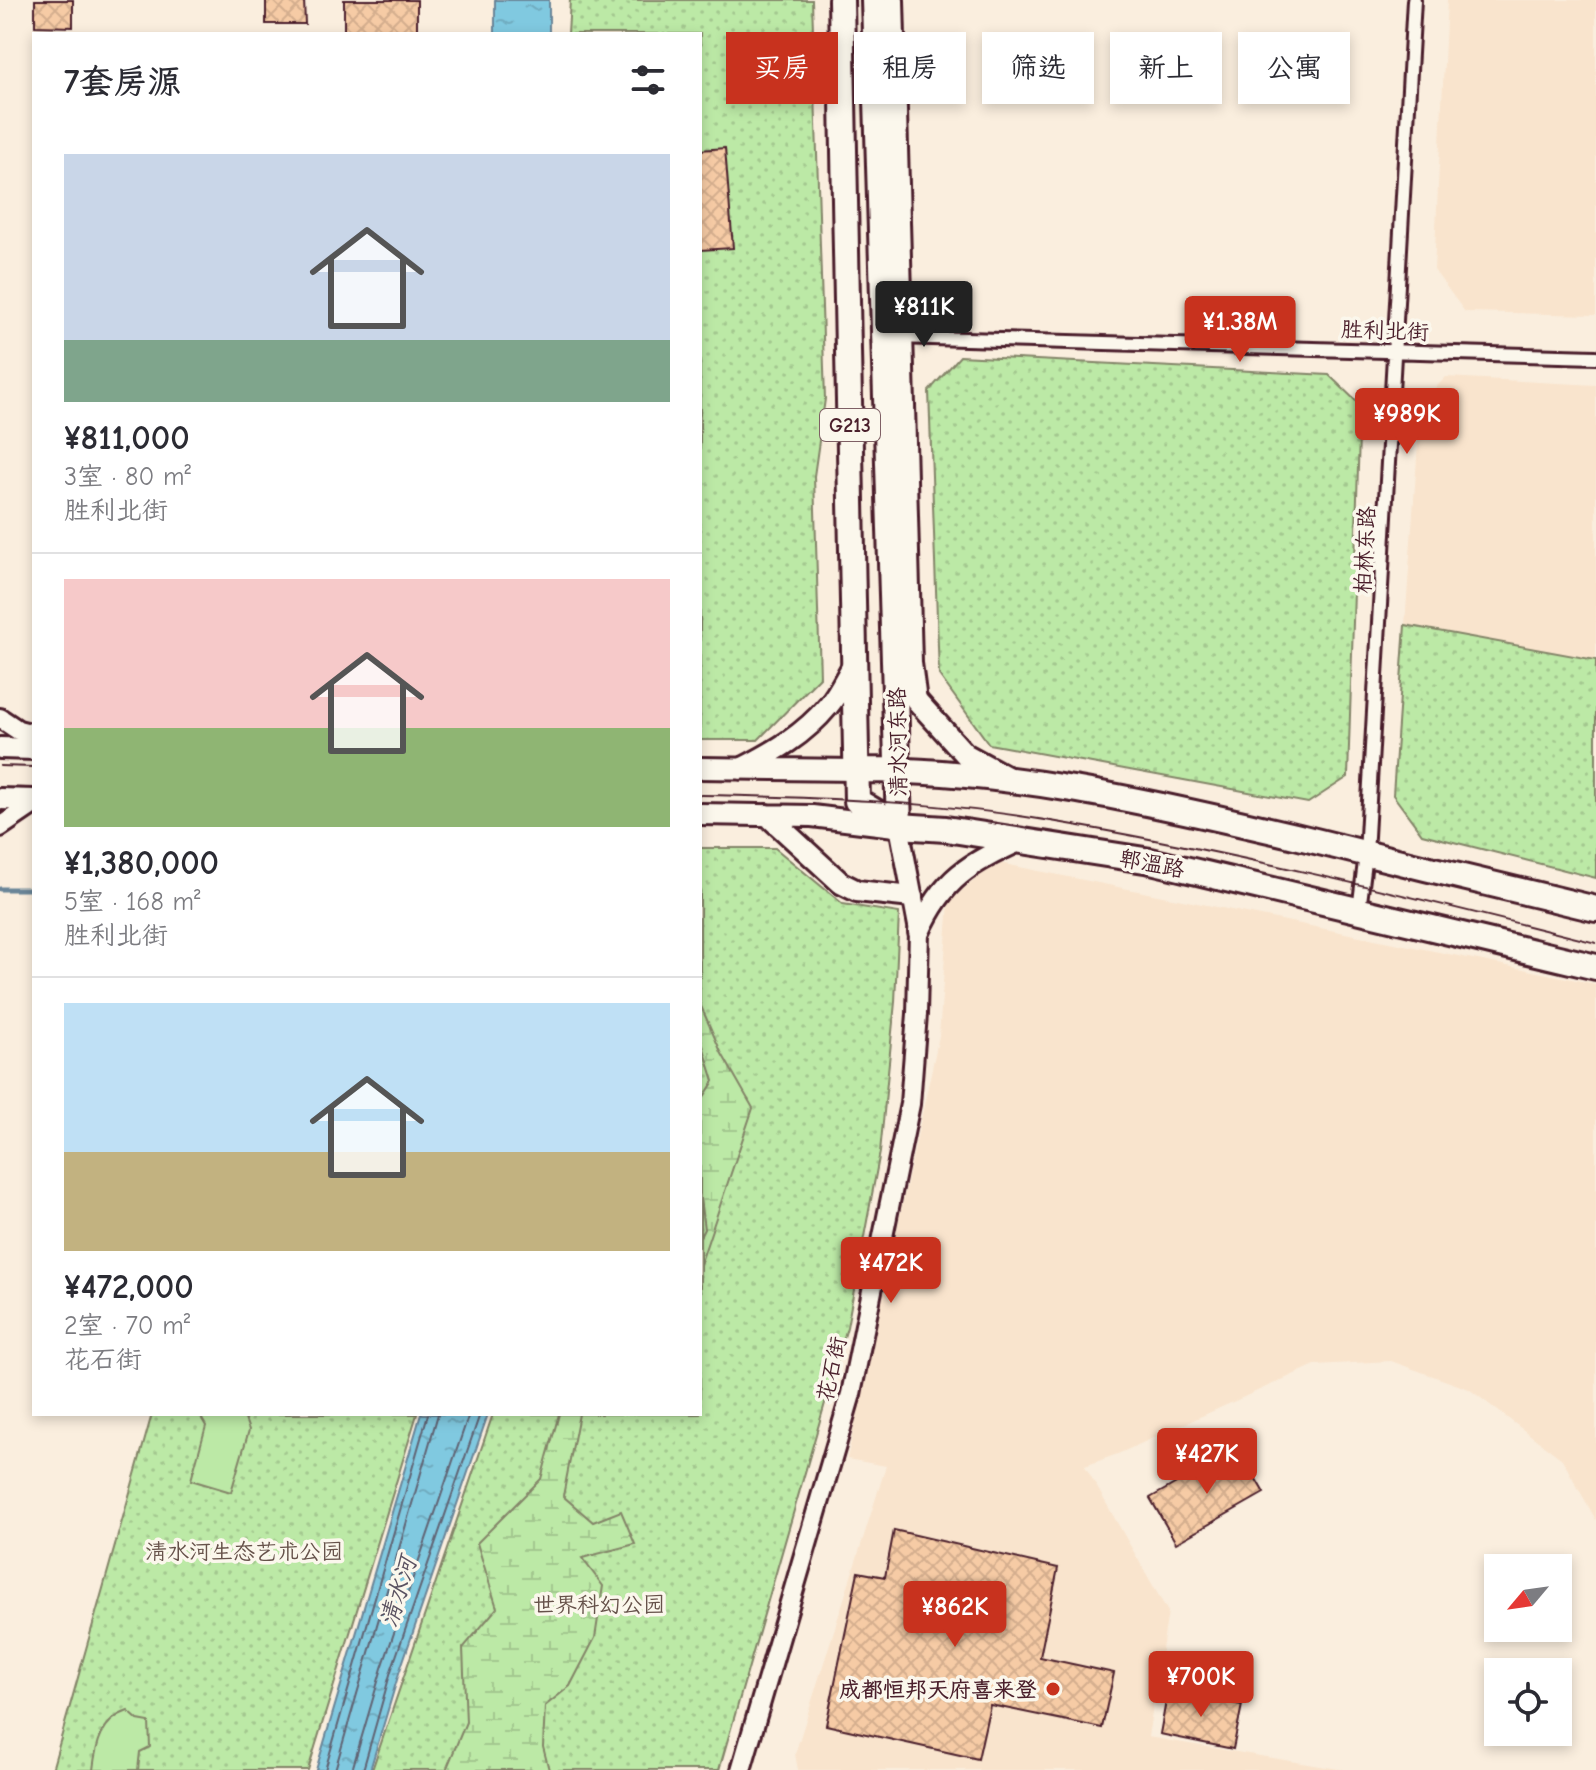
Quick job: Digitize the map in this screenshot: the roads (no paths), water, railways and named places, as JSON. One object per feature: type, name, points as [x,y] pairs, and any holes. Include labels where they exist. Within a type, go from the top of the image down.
[{"type":"highway","name":"清水河东路","points":[[841,0],[857,801],[899,826]]},
{"type":"highway","name":"清水河东路","points":[[874,0],[894,337],[895,770],[899,826]]},
{"type":"highway","points":[[857,770],[1010,779],[1144,800],[1596,909]]},
{"type":"highway","name":"郫温路","points":[[899,826],[946,829],[1151,861],[1596,967]]},
{"type":"main road","points":[[741,769],[803,733],[830,705],[855,662]]},
{"type":"main road","points":[[896,671],[917,701],[965,754],[1010,779]]},
{"type":"main road","points":[[0,748],[32,749]]},
{"type":"main road","points":[[702,768],[857,770]]},
{"type":"main road","points":[[0,799],[32,802]]},
{"type":"main road","name":"郫温路","points":[[702,814],[812,816],[899,826]]},
{"type":"main road","points":[[767,815],[841,883],[857,891],[912,897]]},
{"type":"main road","points":[[919,932],[931,904],[947,885],[977,860],[1021,840]]},
{"type":"street","points":[[894,0],[894,337],[912,663],[917,701]]},
{"type":"street","name":"柏林东路","points":[[1359,910],[1366,854],[1414,0]]},
{"type":"street","name":"胜利北街","points":[[894,337],[1596,357]]},
{"type":"street","points":[[0,718],[18,730],[32,734]]},
{"type":"street","points":[[0,827],[32,803]]},
{"type":"street","name":"花石街","points":[[741,1770],[851,1394],[910,1104],[919,932],[899,826]]},
{"type":"water","points":[[495,0],[549,0],[549,32],[495,32]]},
{"type":"water","name":"清水河","points":[[420,1416],[487,1416],[399,1673],[370,1770],[316,1770]]},
{"type":"waterway","points":[[0,889],[32,889]]},
{"type":"tram line","points":[[0,766],[32,767]]},
{"type":"tram line","points":[[702,795],[873,801],[960,808],[1045,820],[1253,860],[1596,943]]},
{"type":"place","name":"成都恒邦天府喜来登","points":[[1053,1689]]},
{"type":"park label","name":"清水河生态艺术公园","points":[[244,1551]]},
{"type":"park label","name":"世界科幻公园","points":[[599,1604]]}]
